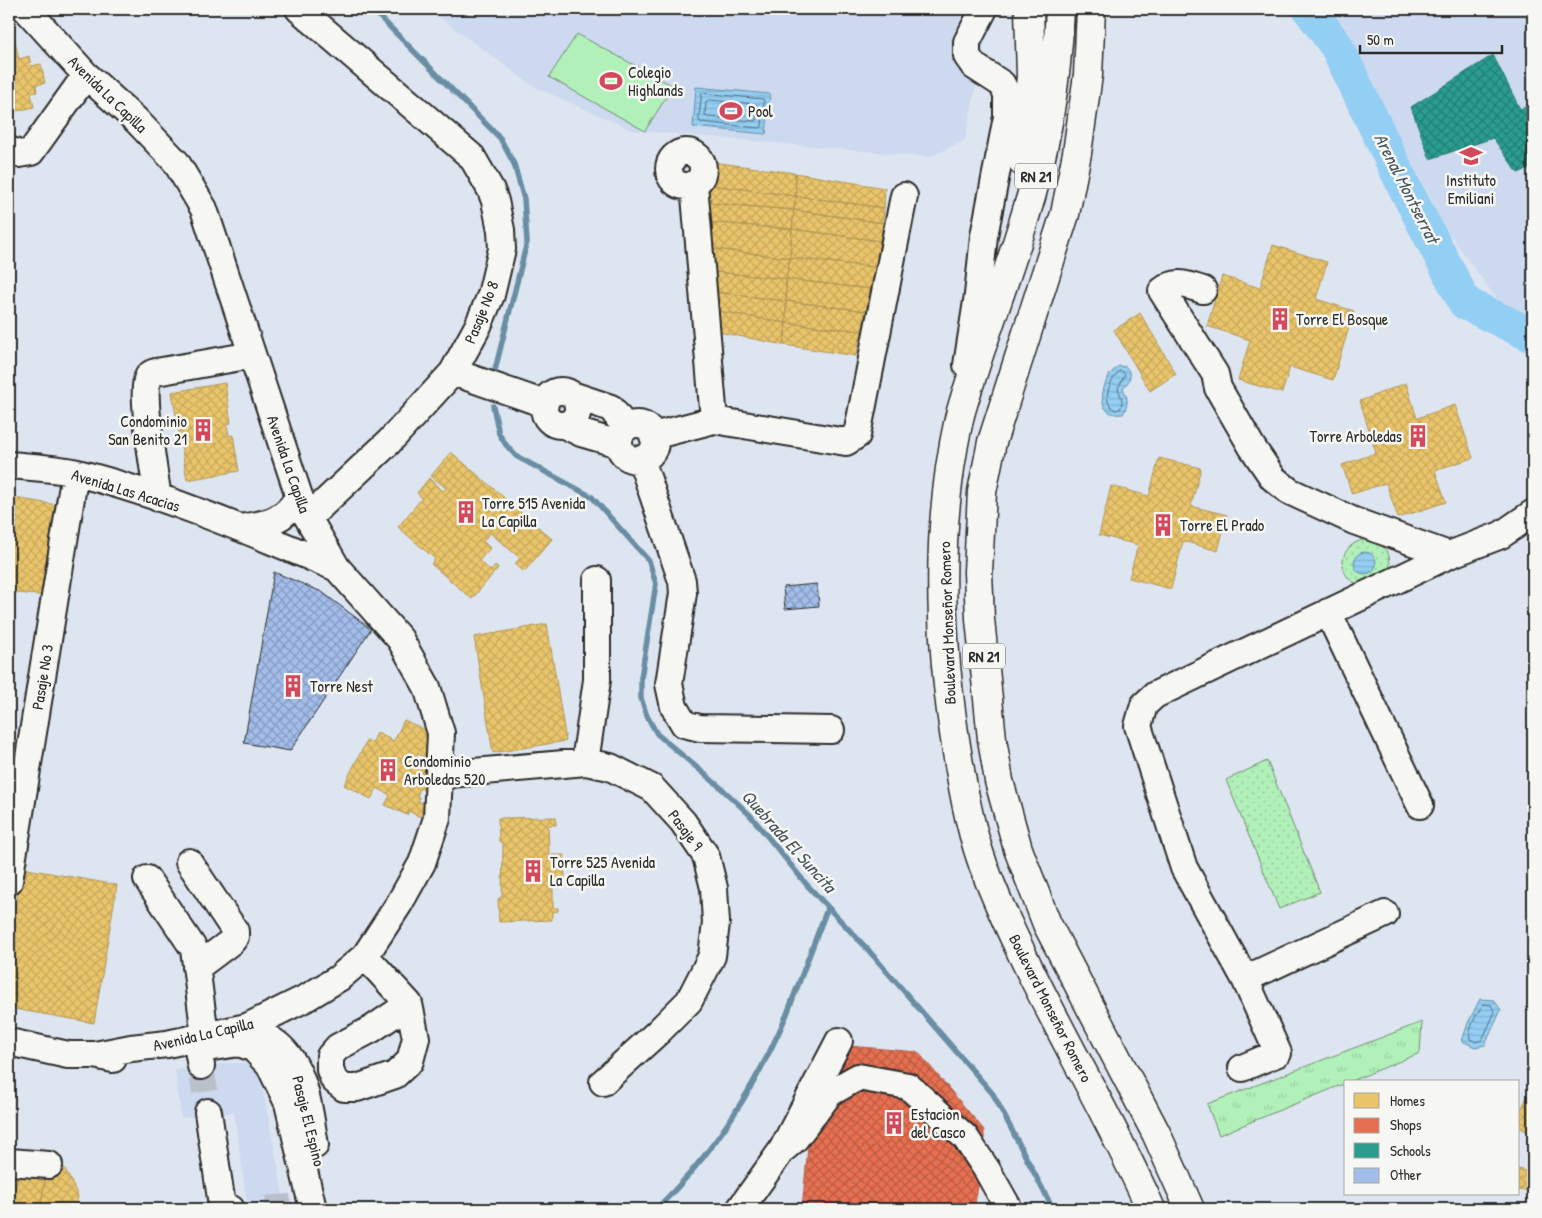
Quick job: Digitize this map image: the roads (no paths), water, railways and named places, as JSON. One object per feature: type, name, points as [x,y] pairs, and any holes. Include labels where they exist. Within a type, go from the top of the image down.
[{"type":"highway","points":[[1006,271],[1024,154],[1030,86],[1029,9]]},
{"type":"highway","name":"Boulevard Monseñor Romero","points":[[1060,9],[1054,78],[1042,153],[1034,188],[960,415],[945,495],[942,578],[947,679],[952,726],[972,830],[988,877],[1005,919],[1040,993],[1106,1115],[1151,1209]]},
{"type":"highway","name":"Boulevard Monseñor Romero","points":[[1091,9],[1088,75],[1077,153],[1065,214],[992,442],[982,492],[978,572],[980,619],[987,702],[999,781],[1018,848],[1047,924],[1156,1133],[1190,1209]]},
{"type":"street","name":"Avenida La Capilla","points":[[26,9],[86,75],[136,120],[176,162],[204,209],[303,507],[337,568],[400,639],[427,687],[441,733],[437,818],[422,863],[400,904],[365,956],[339,978],[306,998],[201,1051]]},
{"type":"street","name":"Pasaje No 8","points":[[299,9],[472,157],[491,190],[495,201],[501,230],[502,249],[488,303],[453,372],[389,442],[303,507]]},
{"type":"street","points":[[960,415],[978,295],[984,236],[1007,117],[1007,94],[1002,84],[974,66],[967,56],[967,42],[984,9]]},
{"type":"street","points":[[9,150],[18,154],[31,152],[86,75]]},
{"type":"street","points":[[694,184],[714,420]]},
{"type":"street","points":[[653,436],[714,420],[846,442],[857,435],[904,196]]},
{"type":"street","points":[[1203,290],[1180,283],[1169,286],[1162,291],[1216,374],[1218,388],[1252,447],[1273,478],[1289,492],[1354,521],[1449,555]]},
{"type":"street","points":[[158,498],[145,398],[146,378],[151,373],[252,355]]},
{"type":"street","points":[[453,372],[545,404]]},
{"type":"street","points":[[572,396],[556,392],[548,399],[545,404],[545,410],[553,423],[564,425],[581,433],[622,436],[636,424],[642,425],[653,436],[653,449],[650,454],[641,459],[634,460],[628,458],[621,449],[622,436],[611,408],[572,396]]},
{"type":"street","points":[[564,425],[573,420],[576,415],[578,404],[572,396]]},
{"type":"street","points":[[641,459],[682,581],[683,593],[669,684],[674,707],[684,724],[700,728],[830,730]]},
{"type":"street","name":"Avenida Las Acacias","points":[[9,464],[75,473],[158,498],[240,528],[337,568]]},
{"type":"street","name":"Pasaje No 3","points":[[9,881],[12,844],[75,473]]},
{"type":"street","points":[[240,528],[274,522],[293,506],[303,507]]},
{"type":"street","points":[[1242,1068],[1278,1053],[1245,979],[1184,868],[1138,726],[1144,705],[1155,695],[1328,612],[1449,555],[1501,534],[1533,512]]},
{"type":"street","points":[[585,762],[597,680],[597,580]]},
{"type":"street","points":[[1328,612],[1420,805]]},
{"type":"street","name":"Pasaje 9","points":[[439,775],[585,762],[610,767],[652,788],[683,822],[706,856],[714,888],[716,923],[712,956],[688,1000],[658,1032],[603,1082]]},
{"type":"street","points":[[190,862],[235,931],[235,937],[232,941],[196,968]]},
{"type":"street","points":[[147,879],[194,949],[201,1051]]},
{"type":"street","points":[[1245,979],[1385,914]]},
{"type":"street","points":[[365,956],[409,1004]]},
{"type":"street","name":"Avenida La Capilla","points":[[9,1042],[68,1055],[95,1055],[126,1061],[201,1051],[239,1043],[271,1052],[283,1024],[306,998]]},
{"type":"street","name":"Pasaje El Espino","points":[[247,1027],[271,1052],[270,1066],[288,1103],[311,1208]]},
{"type":"street","points":[[740,1209],[782,1150],[839,1041]]},
{"type":"street","points":[[782,1150],[795,1139],[830,1093],[858,1077],[908,1086],[965,1137],[1008,1209]]},
{"type":"street","points":[[208,1112],[222,1205],[231,1209]]},
{"type":"street","points":[[9,1162],[49,1166]]},
{"type":"water","name":"Pool","points":[[696,87],[770,94],[766,134],[693,127]]},
{"type":"water","points":[[1119,366],[1126,367],[1130,376],[1129,381],[1123,388],[1127,401],[1126,407],[1123,414],[1114,414],[1104,407],[1103,394],[1110,374]]},
{"type":"water","points":[[1365,552],[1375,559],[1376,563],[1369,573],[1365,574],[1355,567],[1354,563],[1361,553]]},
{"type":"water","points":[[1480,999],[1494,1000],[1501,1010],[1485,1045],[1475,1047],[1462,1041],[1468,1023]]},
{"type":"waterway","name":"Quebrada El Suncita","points":[[372,9],[500,138],[514,164],[524,199],[527,242],[493,378]]},
{"type":"waterway","name":"Arenal Montserrat","points":[[1309,9],[1337,47],[1404,186],[1465,303],[1533,336]]},
{"type":"waterway","name":"Quebrada El Suncita","points":[[493,406],[499,434],[516,456],[592,497],[649,561],[656,584],[641,678],[641,698],[647,716],[657,734],[750,815],[807,885],[870,952],[993,1094],[1053,1209]]},
{"type":"waterway","points":[[656,1209],[696,1166],[714,1143],[747,1093],[787,1014],[828,907]]},
{"type":"tunnel","points":[[201,1066],[208,1112]]},
{"type":"tunnel","points":[[266,1209],[291,1207]]},
{"type":"place","name":"Colegio Highlands","points":[[611,81]]},
{"type":"place","name":"Pool","points":[[731,111]]},
{"type":"place","name":"Instituto Emiliani","points":[[1471,156]]},
{"type":"place","name":"Torre El Bosque","points":[[1280,319]]},
{"type":"place","name":"Condominio San Benito 21","points":[[203,430]]},
{"type":"place","name":"Torre Arboledas","points":[[1418,436]]},
{"type":"place","name":"Torre 515 Avenida La Capilla","points":[[466,512]]},
{"type":"place","name":"Torre El Prado","points":[[1163,525]]},
{"type":"place","name":"Torre Nest","points":[[293,686]]},
{"type":"place","name":"Condominio Arboledas 520","points":[[388,770]]},
{"type":"place","name":"Torre 525 Avenida La Capilla","points":[[533,871]]},
{"type":"place","name":"Estacion del Casco","points":[[894,1123]]}]
